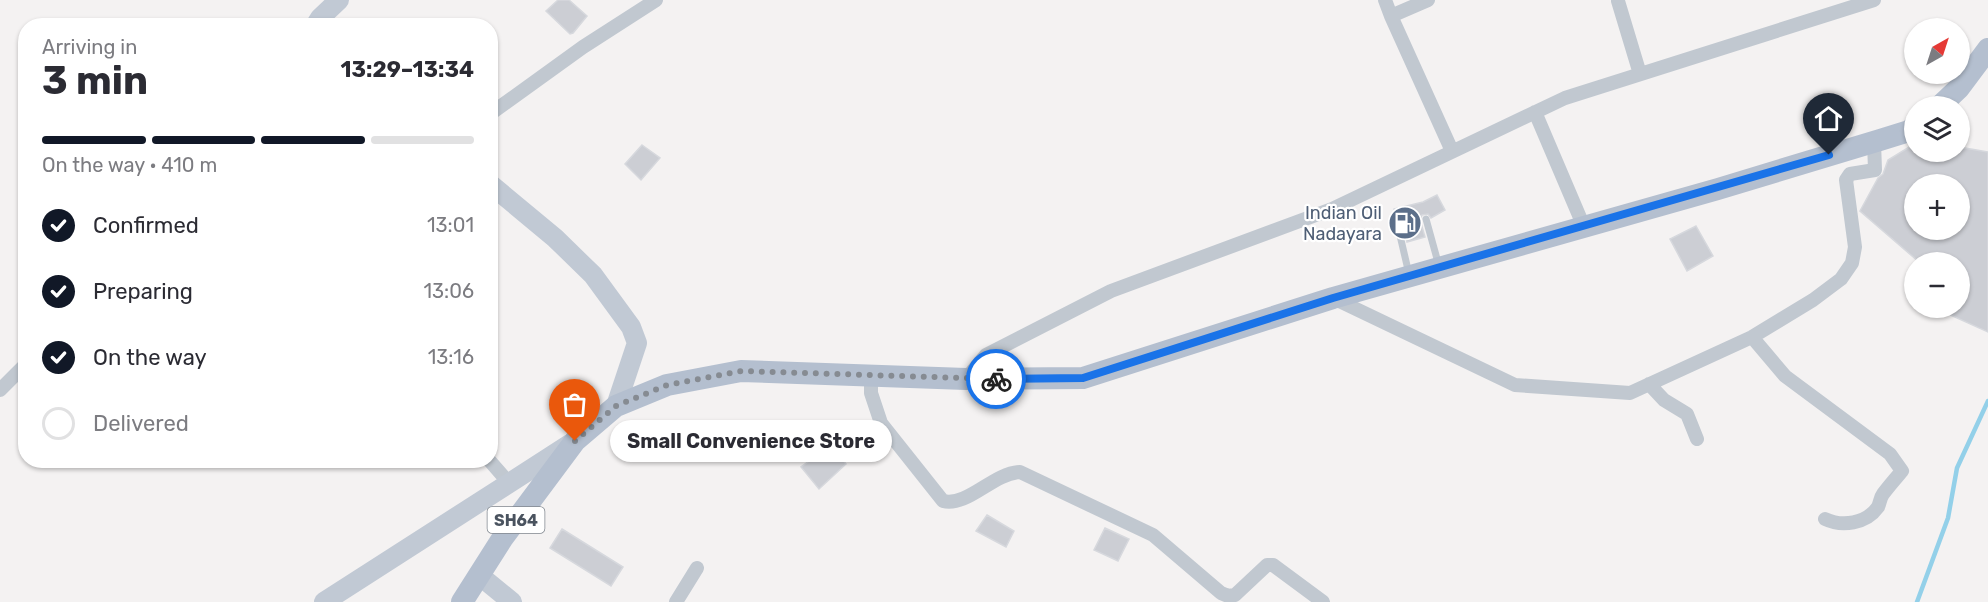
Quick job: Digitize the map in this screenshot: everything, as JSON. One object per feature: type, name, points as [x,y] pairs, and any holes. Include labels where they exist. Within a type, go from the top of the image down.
[{"type":"main road","points":[[320,18],[339,0]]},
{"type":"main road","points":[[1951,96],[1988,50]]},
{"type":"main road","name":"SH64","points":[[462,602],[502,539],[575,441],[616,406],[667,385],[741,371],[966,379],[1083,378],[1333,298],[1904,133]]},
{"type":"main road","points":[[498,191],[555,238],[593,276],[631,327],[637,343],[616,406]]},
{"type":"main road","points":[[324,602],[575,441]]},
{"type":"main road","points":[[479,574],[512,602]]},
{"type":"street","points":[[498,108],[583,47],[656,0]]},
{"type":"street","points":[[1385,0],[1452,151]]},
{"type":"street","points":[[1391,16],[1428,0]]},
{"type":"street","points":[[966,379],[986,355],[1111,291],[1332,209],[1565,98],[1874,0]]},
{"type":"street","points":[[1618,1],[1640,74]]},
{"type":"street","points":[[1535,112],[1584,227]]},
{"type":"street","points":[[1333,298],[1515,385],[1630,393],[1752,337],[1813,300],[1840,279],[1852,263],[1855,247],[1846,180],[1850,174],[1875,170],[1874,142]]},
{"type":"street","points":[[1752,337],[1785,376],[1890,454],[1902,471],[1881,496],[1878,506],[1858,521],[1835,524],[1825,519]]},
{"type":"street","points":[[0,390],[18,372]]},
{"type":"street","points":[[871,376],[871,393],[881,423],[943,501],[956,502],[1008,472],[1020,472],[1124,520],[1153,536],[1221,594],[1235,595],[1267,565],[1273,565],[1323,602]]},
{"type":"street","points":[[1649,384],[1664,400],[1686,414],[1697,439]]},
{"type":"street","points":[[496,468],[509,483]]},
{"type":"street","points":[[676,602],[698,568]]},
{"type":"lane","points":[[1426,219],[1439,268]]},
{"type":"lane","points":[[1398,226],[1409,276]]},
{"type":"building","points":[[558,0],[569,0],[587,16],[573,33],[570,34],[546,11]]},
{"type":"building","points":[[642,145],[660,158],[641,180],[625,164]]},
{"type":"building","points":[[1970,149],[1988,152],[1988,332],[1957,318],[1970,318],[1970,252],[1907,252],[1860,211],[1878,178],[1883,174],[1888,160],[1904,150],[1904,162],[1970,162]]},
{"type":"building","points":[[1437,195],[1445,210],[1431,218],[1428,214],[1422,215],[1420,220],[1425,237],[1407,242],[1403,225],[1397,221],[1394,209],[1423,202]]},
{"type":"building","points":[[1696,226],[1713,256],[1687,271],[1670,239]]},
{"type":"building","points":[[831,445],[846,464],[819,489],[801,467]]},
{"type":"building","points":[[987,515],[1014,531],[1006,547],[976,531]]},
{"type":"building","points":[[1105,528],[1129,539],[1118,561],[1094,550]]},
{"type":"building","points":[[562,529],[623,567],[611,586],[550,548]]},
{"type":"waterway","points":[[1917,602],[1948,518],[1957,468],[1988,401]]},
{"type":"way so far","points":[[575,441],[616,406],[667,385],[741,371],[996,379]]},
{"type":"place","name":"Indian Oil Nadayara","points":[[1405,223]]},
{"type":"place","name":"Small Convenience Store","points":[[575,441]]},
{"type":"route","points":[[996,379],[1083,378],[1333,298],[1718,189],[1829,155]]}]
